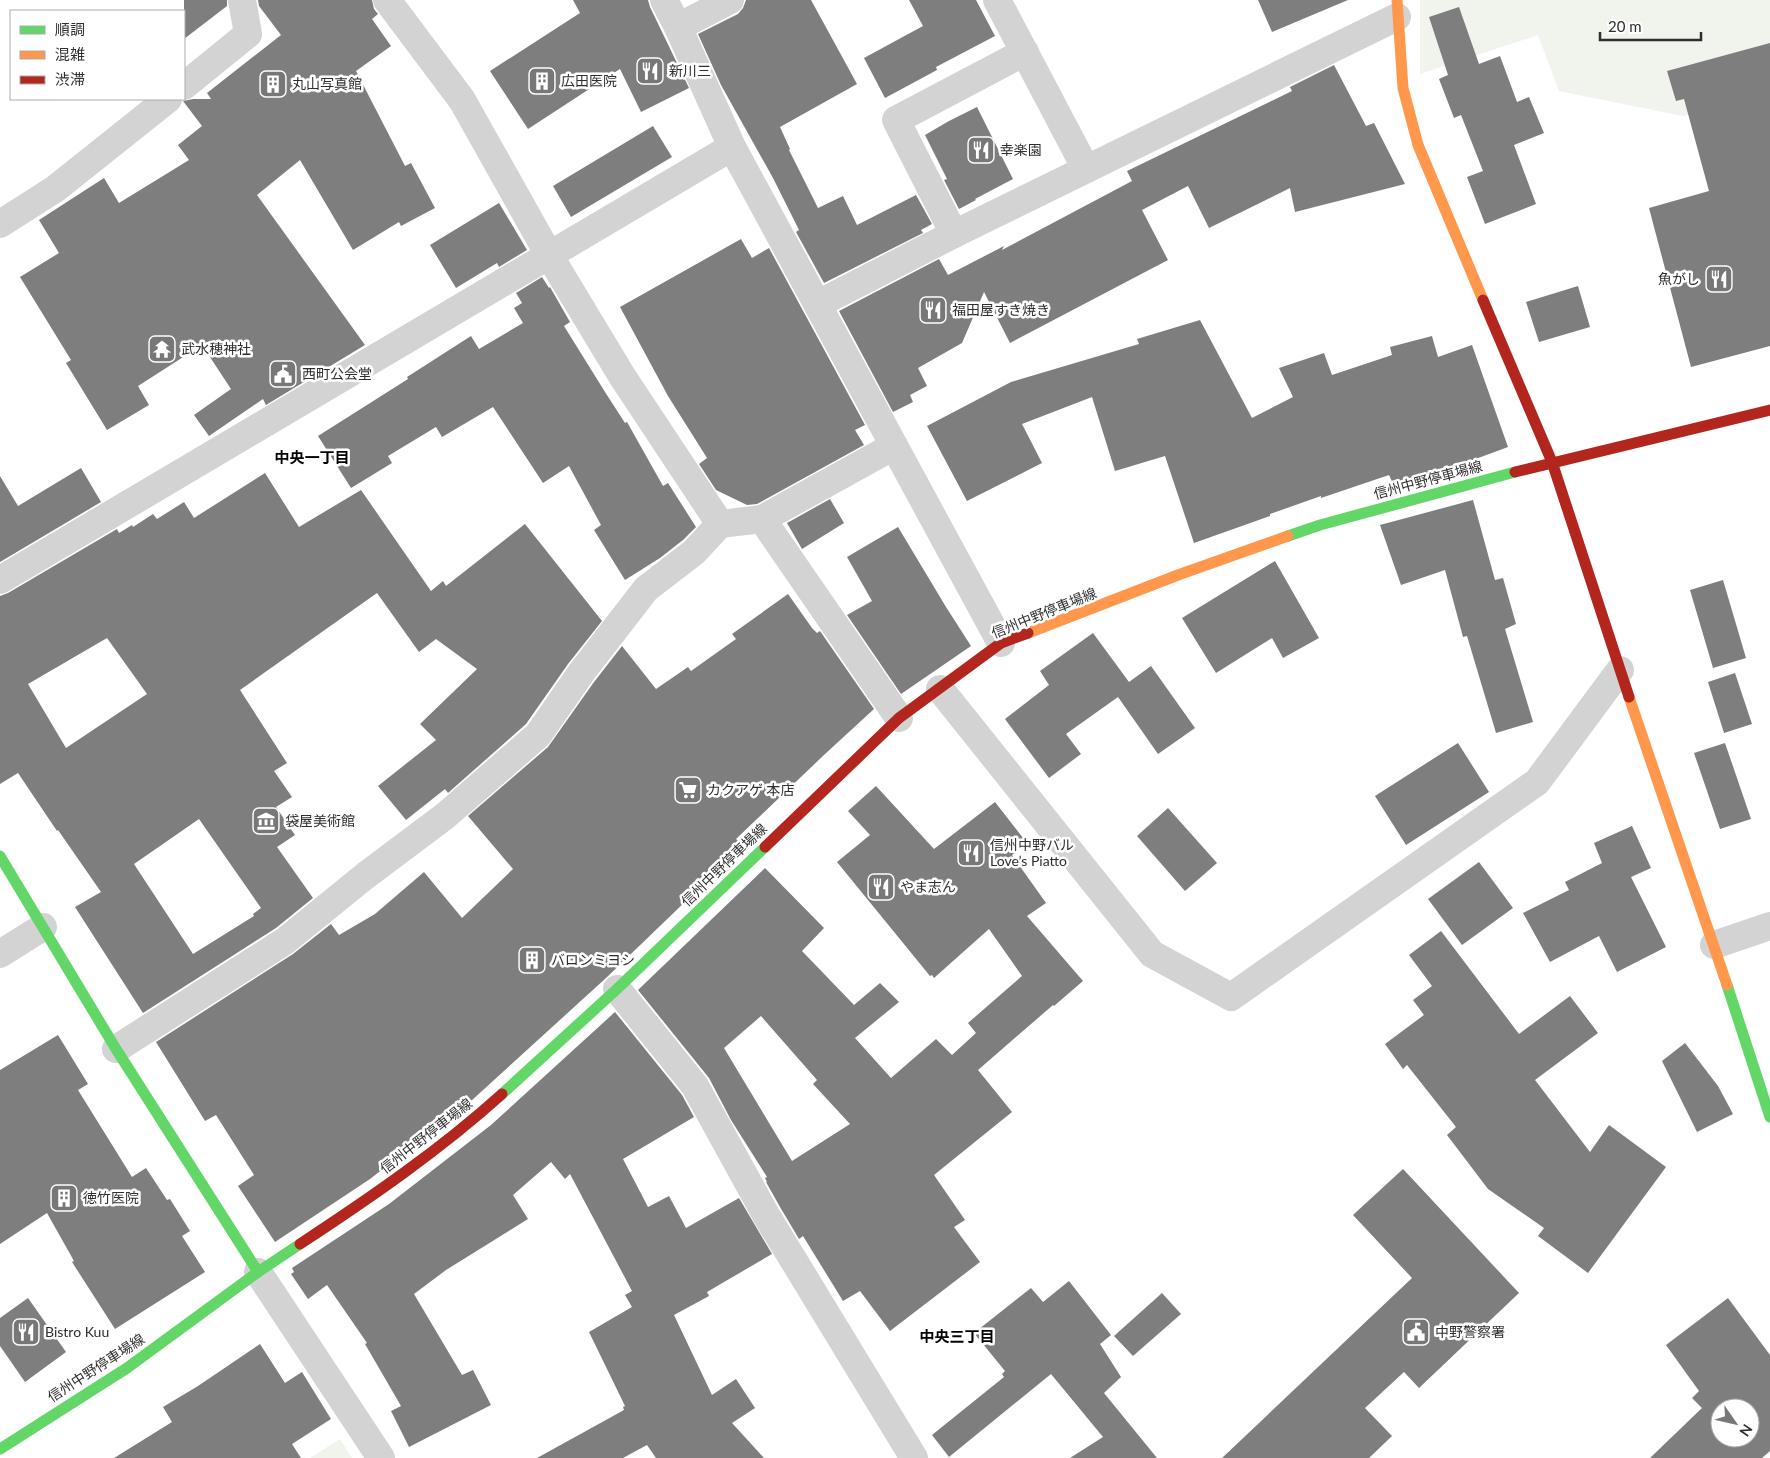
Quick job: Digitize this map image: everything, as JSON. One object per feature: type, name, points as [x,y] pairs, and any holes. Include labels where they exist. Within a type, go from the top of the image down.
[{"type":"main road","points":[[1397,9],[1403,88],[1418,145],[1552,462],[1770,1117]]},
{"type":"main road","name":"信州中野停車場線","points":[[0,1448],[127,1368],[258,1272],[379,1192],[481,1113],[617,989],[899,718],[1001,643],[1178,575],[1320,526],[1552,462],[1770,410]]},
{"type":"main road","points":[[0,856],[116,1050],[258,1272]]},
{"type":"street","points":[[387,0],[462,100],[549,255],[622,376],[720,524]]},
{"type":"street","points":[[664,0],[732,147],[1001,643]]},
{"type":"street","points":[[678,27],[730,0]]},
{"type":"street","points":[[998,0],[1086,169]]},
{"type":"street","points":[[185,85],[248,34],[246,3]]},
{"type":"street","points":[[818,304],[1397,9]]},
{"type":"street","points":[[954,234],[896,120],[1026,52]]},
{"type":"street","points":[[0,224],[55,189],[167,100]]},
{"type":"street","points":[[0,580],[732,147]]},
{"type":"street","points":[[116,1050],[285,941],[365,876],[445,816],[538,736],[581,673],[646,589],[694,552],[720,524],[762,519],[894,446]]},
{"type":"street","points":[[762,519],[899,718]]},
{"type":"street","points":[[940,689],[1152,954],[1231,997],[1537,782],[1620,670]]},
{"type":"street","points":[[1714,945],[1770,926]]},
{"type":"street","points":[[0,954],[43,927]]},
{"type":"street","points":[[617,989],[695,1086],[766,1215],[914,1458]]},
{"type":"street","points":[[258,1272],[381,1458]]},
{"type":"shaded area","points":[[1420,0],[1770,0],[1770,91],[1683,116],[1559,91],[1538,35],[1420,74]]},
{"type":"shaded area","points":[[340,1439],[352,1458],[310,1458]]},
{"type":"building","points":[[184,0],[227,0],[227,6],[185,38]]},
{"type":"building","points":[[258,0],[372,0],[374,9],[378,14],[372,19],[391,46],[356,71],[405,166],[411,163],[435,208],[401,226],[399,222],[353,250],[300,160],[257,195],[365,345],[266,405],[263,399],[209,436],[194,415],[231,389],[202,345],[138,386],[149,405],[107,430],[66,363],[71,360],[20,277],[59,253],[39,220],[104,178],[119,203],[189,160],[178,145],[202,126],[183,101],[211,99],[207,93],[281,35],[259,6]]},
{"type":"building","points":[[573,0],[648,0],[689,88],[641,112],[620,69],[528,129],[490,71],[580,13]]},
{"type":"building","points":[[746,0],[811,0],[857,84],[780,127],[789,150],[818,208],[843,196],[857,225],[916,195],[932,224],[921,230],[923,233],[824,283],[796,232],[799,230],[773,178],[721,85],[698,34],[738,14]]},
{"type":"building","points":[[909,0],[976,0],[995,36],[936,67],[937,70],[885,98],[864,58],[923,26]]},
{"type":"building","points":[[1258,0],[1348,0],[1272,32]]},
{"type":"building","points":[[1459,7],[1479,64],[1500,56],[1517,102],[1529,97],[1544,133],[1514,145],[1536,204],[1485,224],[1467,177],[1483,171],[1461,115],[1454,118],[1439,79],[1448,75],[1429,17]]},
{"type":"building","points":[[1770,43],[1770,346],[1691,367],[1649,208],[1709,191],[1684,99],[1676,101],[1667,71]]},
{"type":"building","points":[[1334,65],[1366,126],[1374,123],[1405,184],[1295,212],[1290,188],[1209,228],[1188,186],[1142,210],[1168,260],[1010,343],[984,292],[962,343],[918,368],[927,386],[910,395],[913,402],[893,412],[839,311],[939,259],[948,275],[1004,246],[1002,250],[1132,181],[1127,171],[1292,91],[1290,87]]},
{"type":"building","points":[[977,107],[1013,179],[959,209],[944,180],[947,179],[925,135]]},
{"type":"building","points":[[653,126],[672,157],[571,217],[553,186]]},
{"type":"building","points":[[499,203],[527,250],[499,267],[497,263],[456,288],[430,245]]},
{"type":"building","points":[[741,239],[752,258],[769,248],[865,425],[855,430],[864,445],[757,504],[747,505],[716,490],[699,464],[707,458],[668,396],[620,307]]},
{"type":"building","points":[[542,277],[550,287],[570,322],[564,326],[625,423],[627,422],[663,486],[668,483],[696,527],[660,558],[625,580],[594,530],[601,525],[569,466],[543,483],[493,407],[442,437],[436,427],[388,456],[392,463],[351,488],[318,436],[408,379],[407,377],[471,336],[479,349],[523,323],[514,308],[522,303],[516,293]]},
{"type":"building","points":[[1578,286],[1590,327],[1539,342],[1526,302]]},
{"type":"building","points":[[1200,320],[1252,418],[1293,397],[1279,368],[1324,353],[1332,375],[1392,355],[1390,347],[1432,336],[1438,357],[1472,345],[1508,447],[1462,464],[1464,470],[1395,488],[1389,475],[1321,498],[1321,496],[1194,543],[1165,456],[1115,471],[1092,397],[1022,424],[1042,463],[967,501],[927,426],[1011,382],[1139,344],[1137,339]]},
{"type":"building","points":[[81,468],[101,502],[0,562],[0,476],[18,506]]},
{"type":"building","points":[[265,473],[299,527],[361,490],[431,591],[443,581],[446,586],[525,524],[602,621],[568,664],[526,724],[448,793],[445,789],[406,820],[378,786],[436,740],[420,724],[477,669],[436,639],[419,652],[377,593],[240,690],[287,763],[274,771],[292,797],[276,807],[295,835],[277,847],[313,898],[276,928],[143,1013],[75,907],[101,892],[18,773],[0,784],[0,596],[117,529],[119,533],[132,525],[133,527],[153,514],[157,519],[184,502],[194,518]],"holes":[[[107,638],[147,694],[66,748],[28,684]],[[199,819],[261,908],[253,914],[254,916],[193,954],[134,864]]]},
{"type":"building","points":[[830,499],[844,523],[802,549],[787,523]]},
{"type":"building","points":[[1473,500],[1495,580],[1503,578],[1516,624],[1505,629],[1533,722],[1496,733],[1467,636],[1463,637],[1445,570],[1401,585],[1380,525]]},
{"type":"building","points":[[898,527],[971,646],[901,694],[847,615],[872,601],[847,557]]},
{"type":"building","points":[[1275,561],[1319,638],[1283,658],[1272,638],[1216,673],[1182,618]]},
{"type":"building","points":[[1723,580],[1746,658],[1713,668],[1690,590]]},
{"type":"building","points":[[788,594],[812,628],[817,633],[820,631],[874,709],[736,839],[743,846],[606,978],[471,1101],[370,1179],[275,1242],[238,1186],[254,1175],[216,1115],[205,1121],[156,1042],[293,954],[331,924],[339,935],[375,914],[424,872],[462,918],[513,869],[468,816],[548,747],[622,646],[656,689],[688,667],[691,671],[736,639],[732,634]]},
{"type":"building","points":[[1093,633],[1129,682],[1151,666],[1195,728],[1158,754],[1118,697],[1066,734],[1081,754],[1049,778],[1005,719],[1049,685],[1040,671]]},
{"type":"building","points":[[1735,673],[1752,724],[1724,733],[1708,682]]},
{"type":"building","points":[[1458,743],[1489,792],[1406,845],[1375,796]]},
{"type":"building","points":[[1725,743],[1751,819],[1720,829],[1694,753]]},
{"type":"building","points":[[876,786],[934,849],[995,802],[1027,843],[1012,855],[1046,903],[1027,916],[1083,981],[978,1070],[1012,1112],[934,1175],[965,1220],[954,1227],[980,1262],[890,1331],[860,1291],[843,1301],[803,1236],[799,1239],[766,1182],[765,1178],[767,1177],[731,1120],[709,1078],[638,990],[765,868],[824,928],[802,951],[854,1005],[880,983],[899,1002],[855,1038],[891,1078],[936,1039],[952,1055],[976,1033],[968,1023],[1022,976],[989,929],[934,978],[932,975],[930,976],[837,862],[870,835],[848,811]],"holes":[[[761,1016],[817,1080],[813,1084],[850,1124],[792,1161],[724,1048]]]},
{"type":"building","points":[[1168,808],[1217,863],[1185,891],[1137,836]]},
{"type":"building","points":[[1632,826],[1651,868],[1631,877],[1666,947],[1617,972],[1599,936],[1550,962],[1523,913],[1569,890],[1565,882],[1602,863],[1594,843]]},
{"type":"building","points":[[1479,862],[1513,908],[1462,945],[1428,899]]},
{"type":"building","points":[[1441,931],[1519,1034],[1570,996],[1598,1033],[1535,1080],[1590,1152],[1609,1125],[1666,1167],[1588,1273],[1538,1236],[1544,1228],[1488,1189],[1447,1135],[1456,1127],[1407,1065],[1403,1069],[1385,1044],[1424,1015],[1413,1000],[1432,986],[1409,955]]},
{"type":"building","points":[[615,1012],[682,1095],[694,1117],[623,1159],[648,1207],[669,1196],[686,1228],[739,1198],[772,1254],[707,1292],[709,1296],[674,1315],[712,1395],[736,1379],[755,1408],[732,1423],[764,1458],[656,1458],[647,1445],[623,1458],[537,1458],[624,1410],[623,1407],[625,1406],[589,1332],[632,1307],[625,1295],[632,1291],[570,1174],[565,1179],[551,1162],[513,1195],[528,1219],[446,1270],[414,1294],[462,1375],[473,1370],[491,1405],[409,1447],[391,1411],[401,1406],[365,1344],[367,1343],[327,1285],[308,1299],[291,1274],[294,1272],[292,1268],[389,1204],[491,1125]]},
{"type":"building","points":[[58,1035],[88,1084],[78,1090],[132,1177],[146,1168],[167,1200],[170,1199],[190,1231],[182,1236],[205,1272],[115,1329],[72,1262],[74,1261],[47,1213],[0,1244],[0,1070]]},
{"type":"building","points":[[1685,1043],[1718,1086],[1733,1114],[1697,1132],[1662,1061]]},
{"type":"building","name":"中野警察署","points":[[1403,1169],[1519,1293],[1419,1388],[1404,1372],[1365,1408],[1392,1436],[1369,1458],[1222,1458],[1412,1278],[1353,1215]]},
{"type":"building","points":[[1069,1281],[1111,1335],[1100,1344],[1121,1377],[1104,1393],[1157,1458],[1070,1458],[1103,1437],[1051,1374],[949,1457],[932,1435],[1004,1377],[1002,1374],[1005,1371],[974,1333],[1031,1288],[1043,1302]]},
{"type":"building","points":[[1162,1293],[1181,1314],[1133,1356],[1114,1336]]},
{"type":"building","name":"Bistro Kuu","points":[[28,1298],[66,1352],[25,1382],[0,1346],[0,1318]]},
{"type":"building","points":[[1728,1298],[1770,1355],[1770,1451],[1762,1458],[1650,1458],[1702,1408],[1692,1398],[1699,1391],[1666,1345]]},
{"type":"building","points":[[260,1344],[285,1383],[302,1372],[331,1419],[292,1444],[301,1458],[114,1458],[172,1422],[163,1407]]},
{"type":"traffic: fast","points":[[1288,536],[1320,525],[1515,472]]},
{"type":"traffic: fast","points":[[502,1094],[617,989],[765,847]]},
{"type":"traffic: fast","points":[[0,856],[116,1049],[258,1272]]},
{"type":"traffic: fast","points":[[1727,985],[1770,1117]]},
{"type":"traffic: fast","points":[[0,1449],[127,1368],[258,1272],[300,1244]]},
{"type":"traffic: slow","points":[[1397,0],[1403,88],[1418,145],[1483,300]]},
{"type":"traffic: slow","points":[[1028,633],[1178,575],[1288,536]]},
{"type":"traffic: slow","points":[[1629,697],[1727,985]]},
{"type":"traffic: jam","points":[[1483,300],[1552,462],[1629,697]]},
{"type":"traffic: jam","points":[[1515,472],[1770,410]]},
{"type":"traffic: jam","points":[[765,847],[899,718],[1001,643],[1028,633]]},
{"type":"traffic: jam","points":[[300,1244],[404,1173],[454,1135],[502,1094]]},
{"type":"place","name":"新川三","points":[[650,71]]},
{"type":"place","name":"広田医院","points":[[542,81]]},
{"type":"place","name":"丸山写真館","points":[[273,84]]},
{"type":"place","name":"幸楽園","points":[[981,150]]},
{"type":"place","name":"魚がし","points":[[1719,279]]},
{"type":"place","name":"福田屋すき焼き","points":[[933,310]]},
{"type":"place","name":"武水穂神社","points":[[162,349]]},
{"type":"place","name":"西町公会堂","points":[[283,374]]},
{"type":"place","name":"カクアゲ 本店","points":[[688,790]]},
{"type":"place","name":"袋屋美術館","points":[[266,821]]},
{"type":"place","name":"信州中野バル Love’s Piatto","points":[[971,853]]},
{"type":"place","name":"やま志ん","points":[[881,887]]},
{"type":"place","name":"バロンミヨシ","points":[[532,960]]},
{"type":"place","name":"徳竹医院","points":[[64,1198]]},
{"type":"place","name":"Bistro Kuu","points":[[26,1332]]},
{"type":"place","name":"中野警察署","points":[[1416,1332]]},
{"type":"district","name":"中央一丁目","points":[[312,458]]},
{"type":"district","name":"中央三丁目","points":[[957,1337]]}]
